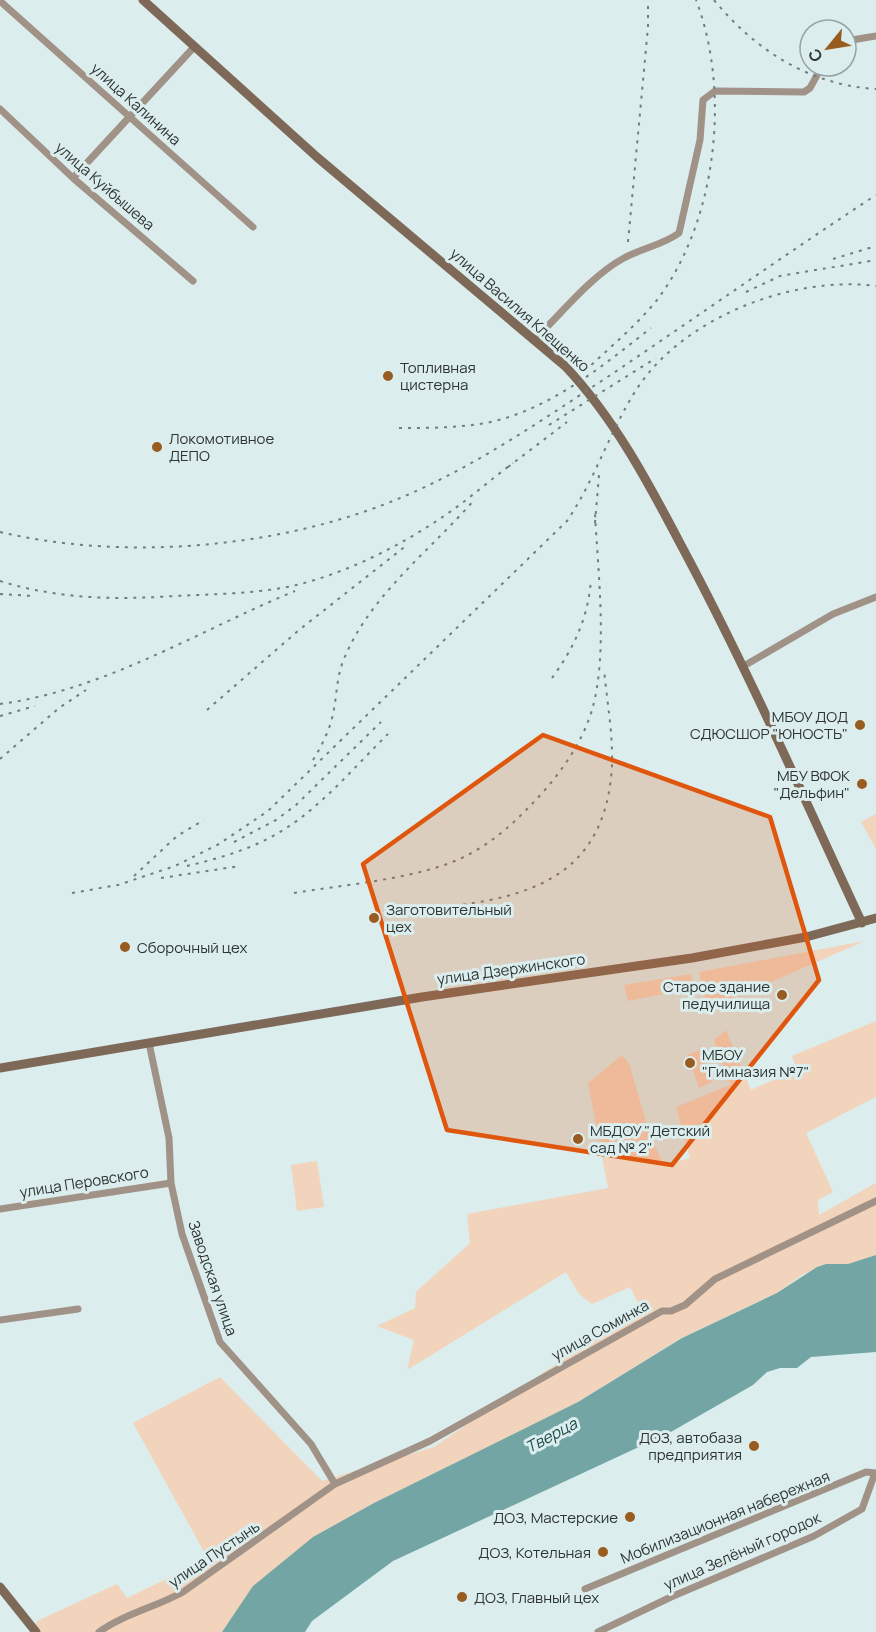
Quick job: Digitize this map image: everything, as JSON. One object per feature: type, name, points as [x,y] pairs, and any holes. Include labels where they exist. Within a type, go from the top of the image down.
[{"type":"street","name":"улица Калинина","points":[[0,0],[253,228]]},
{"type":"street","name":"улица Василия Клещенко","points":[[143,0],[318,158],[565,366],[592,396],[633,459],[699,578],[862,923]]},
{"type":"street","points":[[858,39],[876,36]]},
{"type":"street","points":[[73,178],[195,46]]},
{"type":"street","points":[[534,340],[603,273],[623,258],[672,239],[679,233],[700,140],[703,100],[708,94],[715,91],[804,92],[810,88],[815,78]]},
{"type":"street","name":"улица Куйбышева","points":[[0,109],[73,178],[193,281]]},
{"type":"street","points":[[742,667],[833,614],[876,597]]},
{"type":"street","name":"улица Дзержинского","points":[[0,1068],[422,997],[692,958],[806,938],[876,918]]},
{"type":"street","name":"Заводская улица","points":[[149,1043],[169,1138],[171,1183],[182,1234],[220,1342],[311,1443],[335,1484]]},
{"type":"street","name":"улица Перовского","points":[[0,1209],[171,1183]]},
{"type":"street","name":"улица Соминка","points":[[335,1484],[430,1441],[662,1311],[671,1311],[685,1305],[715,1279],[876,1201]]},
{"type":"street","points":[[0,1320],[78,1309]]},
{"type":"street","name":"Мобилизационная набережная","points":[[585,1589],[866,1472],[875,1473]]},
{"type":"street","name":"улица Зелёный городок","points":[[598,1632],[671,1597],[814,1536],[862,1509],[875,1473]]},
{"type":"street","name":"улица Пустынь","points":[[99,1632],[118,1620],[165,1603],[183,1592],[335,1484]]},
{"type":"street","points":[[0,1587],[36,1632]]},
{"type":"highlighted area","points":[[543,735],[770,817],[819,980],[672,1165],[447,1130],[363,864]]},
{"type":"shaded area","points":[[876,814],[876,849],[861,822]]},
{"type":"shaded area","points":[[865,941],[715,1006],[705,998],[699,972]]},
{"type":"shaded area","points":[[691,974],[694,988],[628,1001],[624,985]]},
{"type":"shaded area","points":[[876,1021],[876,1097],[806,1133],[833,1192],[818,1200],[819,1215],[876,1183],[876,1255],[848,1264],[826,1264],[802,1275],[777,1293],[681,1338],[578,1402],[374,1503],[313,1537],[232,1617],[222,1632],[34,1632],[37,1621],[117,1584],[127,1598],[208,1559],[133,1423],[220,1377],[322,1481],[434,1447],[640,1307],[630,1287],[592,1304],[579,1294],[566,1272],[407,1370],[414,1340],[377,1326],[415,1308],[416,1292],[470,1243],[467,1214],[608,1188],[588,1083],[622,1055],[629,1063],[651,1138],[664,1165],[690,1158],[676,1107],[730,1085],[714,1040],[726,1030],[751,1090],[797,1069],[792,1056]]},
{"type":"shaded area","points":[[700,1050],[712,1082],[699,1088],[687,1055]]},
{"type":"shaded area","points":[[317,1161],[324,1207],[297,1211],[291,1165]]},
{"type":"water","name":"Тверца","points":[[876,1255],[876,1352],[811,1357],[797,1368],[780,1368],[767,1372],[753,1385],[669,1433],[393,1561],[312,1621],[305,1632],[222,1632],[253,1586],[313,1537],[374,1503],[578,1402],[682,1338],[777,1293],[817,1267],[826,1264],[848,1264]]},
{"type":"railway","points":[[628,242],[648,27],[648,0]]},
{"type":"railway","points":[[585,371],[657,300],[677,268],[693,233],[705,194],[712,154],[715,114],[713,74],[707,36],[696,0]]},
{"type":"railway","points":[[714,0],[748,35],[766,50],[786,62],[829,81],[876,89]]},
{"type":"railway","points":[[0,532],[46,541],[94,546],[192,546],[241,541],[289,532],[336,521],[380,506],[470,464],[526,430],[876,195]]},
{"type":"railway","points":[[833,259],[876,246]]},
{"type":"railway","points":[[746,292],[780,276],[876,260]]},
{"type":"railway","points":[[72,893],[118,885],[175,866],[219,844],[268,811],[567,521],[577,506],[633,395],[653,368],[678,344],[707,324],[740,308],[774,296],[808,288],[843,284],[876,286]]},
{"type":"railway","points":[[399,428],[475,425],[509,417],[532,408],[553,398],[594,372],[651,328]]},
{"type":"railway","points":[[549,425],[656,358]]},
{"type":"railway","points":[[508,467],[567,422]]},
{"type":"railway","points":[[0,581],[43,592],[108,598],[234,593],[292,586],[352,566],[409,538],[453,510],[513,463]]},
{"type":"railway","points":[[595,523],[599,475]]},
{"type":"railway","points":[[313,760],[329,729],[340,671],[355,636],[385,594],[475,499]]},
{"type":"railway","points":[[294,893],[413,874],[450,863],[483,846],[511,825],[557,775],[574,750],[587,724],[597,688],[601,613],[595,514]]},
{"type":"railway","points":[[207,710],[299,630],[407,545]]},
{"type":"railway","points":[[552,678],[579,632],[587,607],[591,580]]},
{"type":"railway","points":[[0,704],[39,697],[114,673],[295,591]]},
{"type":"railway","points":[[0,594],[32,596]]},
{"type":"railway","points":[[445,907],[505,897],[532,888],[555,876],[576,860],[592,839],[604,812],[612,765],[604,669]]},
{"type":"railway","points":[[0,759],[59,708],[86,690]]},
{"type":"railway","points":[[0,716],[35,706]]},
{"type":"railway","points":[[234,842],[276,820],[296,805],[381,722]]},
{"type":"railway","points":[[187,866],[243,850],[297,821],[329,794],[388,734]]},
{"type":"railway","points":[[134,876],[177,836],[204,820]]},
{"type":"railway","points":[[161,878],[240,866]]},
{"type":"place","name":"Топливная цистерна","points":[[388,376]]},
{"type":"place","name":"Локомотивное ДЕПО","points":[[157,447]]},
{"type":"place","name":"МБОУ ДОД СДЮСШОР \"ЮНОСТЬ\"","points":[[860,725]]},
{"type":"place","name":"МБУ ВФОК \"Дельфин\"","points":[[862,784]]},
{"type":"place","name":"Заготовительный цех","points":[[374,918]]},
{"type":"place","name":"Сборочный цех","points":[[125,947]]},
{"type":"place","name":"Старое здание педучилища","points":[[782,995]]},
{"type":"place","name":"МБОУ \"Гимназия №7\"","points":[[690,1063]]},
{"type":"place","name":"МБДОУ \"Детский сад № 2\"","points":[[578,1139]]},
{"type":"place","name":"ДОЗ, автобаза предприятия","points":[[754,1446]]},
{"type":"place","name":"ДОЗ, Мастерские","points":[[630,1517]]},
{"type":"place","name":"ДОЗ, Котельная","points":[[603,1552]]},
{"type":"place","name":"ДОЗ, Главный цех","points":[[462,1597]]}]
